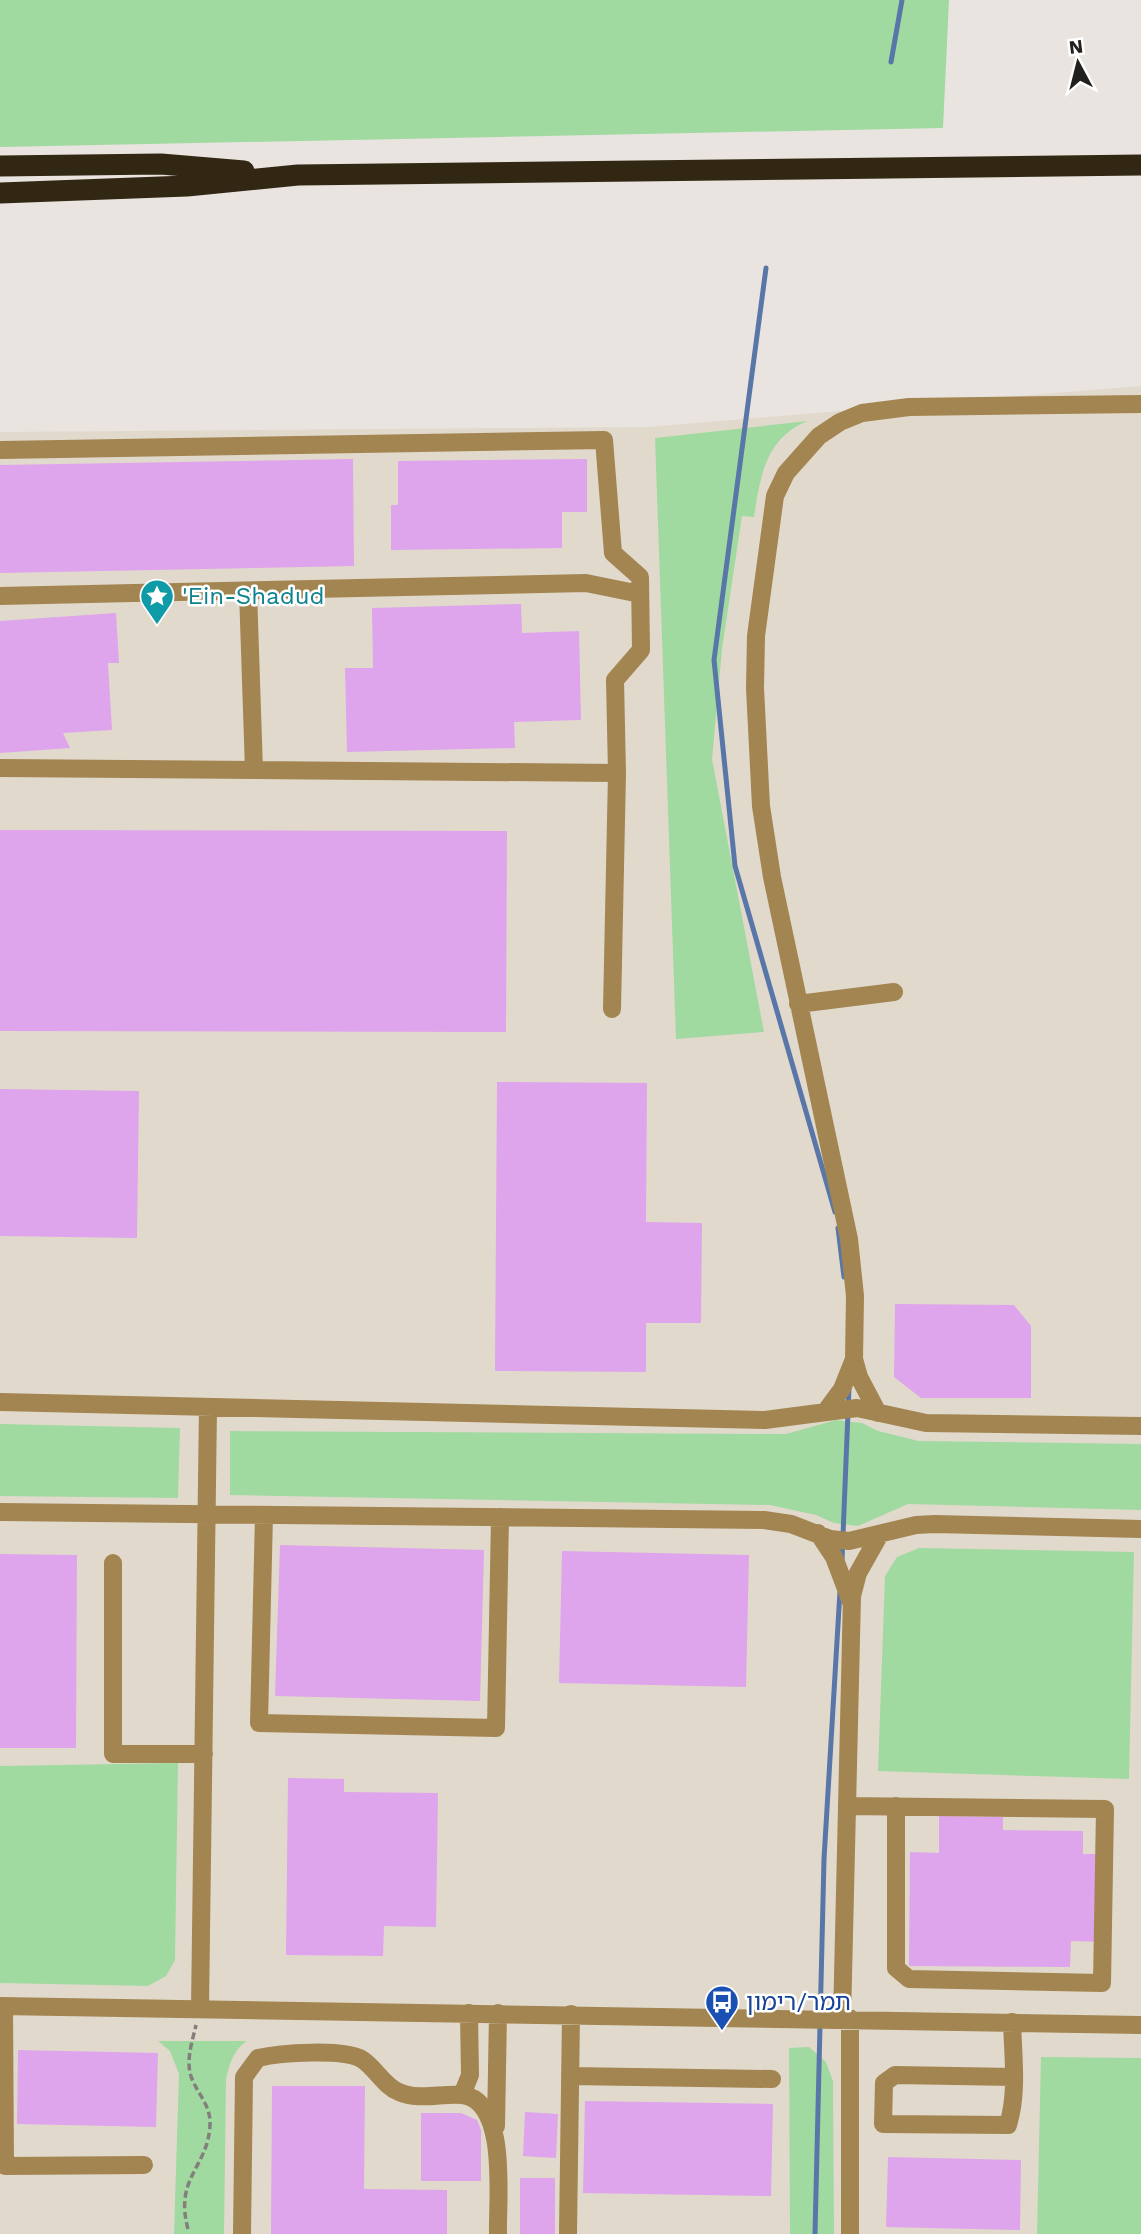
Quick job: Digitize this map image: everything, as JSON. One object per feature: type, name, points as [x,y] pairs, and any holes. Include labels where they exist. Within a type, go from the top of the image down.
[{"type":"highway","points":[[0,166],[160,164],[299,175]]},
{"type":"highway","points":[[0,193],[187,186],[299,175],[1141,165]]},
{"type":"street","points":[[878,1413],[859,1377],[854,1359],[855,1296],[849,1239],[772,877],[761,806],[755,688],[758,613],[775,496],[786,473],[819,436],[840,422],[862,413],[909,407],[1141,404]]},
{"type":"street","points":[[0,450],[604,440],[614,553],[640,577],[641,650],[615,680],[617,773],[612,1009]]},
{"type":"street","points":[[0,596],[586,583],[640,594]]},
{"type":"street","points":[[248,591],[254,769]]},
{"type":"street","points":[[0,768],[617,773]]},
{"type":"street","points":[[798,1004],[894,992]]},
{"type":"street","points":[[825,1412],[842,1389],[854,1359]]},
{"type":"street","points":[[0,1402],[765,1420],[858,1408],[926,1423],[1141,1426]]},
{"type":"street","points":[[200,2009],[208,1407]]},
{"type":"street","points":[[0,1512],[764,1520],[791,1524],[849,1541],[935,1524],[1141,1529]]},
{"type":"street","points":[[264,1515],[259,1723],[496,1728],[500,1517]]},
{"type":"street","points":[[818,1533],[834,1557],[852,1602]]},
{"type":"street","points":[[850,2234],[846,1806],[852,1602],[858,1573],[880,1534]]},
{"type":"street","points":[[113,1563],[113,1754],[204,1754]]},
{"type":"street","points":[[846,1806],[896,1806],[1105,1809],[1102,1983],[909,1979],[900,1975],[896,1968],[896,1806]]},
{"type":"street","points":[[144,2165],[5,2166],[2,2006],[1141,2025]]},
{"type":"street","points":[[463,2095],[470,2075],[469,2013]]},
{"type":"street","points":[[498,2013],[498,2234]]},
{"type":"street","points":[[568,2234],[571,2014]]},
{"type":"street","points":[[1012,2022],[1013,2077],[1013,2109],[1008,2125],[883,2124],[884,2083],[895,2075],[1013,2077]]},
{"type":"street","points":[[242,2234],[244,2077],[258,2057],[273,2054],[346,2054],[359,2057],[370,2064],[398,2092],[413,2096],[471,2097],[486,2110],[496,2130]]},
{"type":"street","points":[[570,2076],[772,2078]]},
{"type":"path","points":[[188,2229],[184,2214],[188,2180],[207,2145],[210,2125],[209,2109],[191,2077],[190,2064],[200,2009]]},
{"type":"shaded area","points":[[1141,386],[1141,2234],[0,2234],[0,432],[647,427]]},
{"type":"green space","points":[[0,0],[949,0],[943,128],[0,147]]},
{"type":"green space","points":[[808,421],[794,428],[774,448],[763,473],[754,517],[742,516],[722,649],[712,759],[764,1032],[676,1039],[655,438]]},
{"type":"green space","points":[[836,1420],[862,1423],[878,1431],[919,1441],[1141,1444],[1141,1510],[908,1504],[858,1526],[834,1523],[816,1515],[770,1505],[230,1495],[230,1431],[786,1434]]},
{"type":"green space","points":[[0,1424],[180,1428],[178,1498],[0,1496]]},
{"type":"green space","points":[[919,1548],[1134,1552],[1129,1779],[878,1771],[885,1576],[897,1557]]},
{"type":"green space","points":[[178,1763],[175,1960],[166,1976],[148,1986],[0,1983],[0,1766]]},
{"type":"green space","points":[[158,2041],[247,2041],[235,2053],[226,2079],[224,2234],[174,2234],[179,2074],[170,2051]]},
{"type":"green space","points":[[809,2047],[826,2062],[833,2081],[834,2234],[790,2234],[789,2048]]},
{"type":"green space","points":[[1041,2057],[1141,2058],[1141,2234],[1037,2234]]},
{"type":"building","points":[[353,459],[354,566],[0,573],[0,465]]},
{"type":"building","points":[[587,459],[587,512],[562,512],[562,548],[391,550],[391,505],[398,505],[398,461]]},
{"type":"building","points":[[521,604],[522,633],[579,631],[581,720],[514,722],[515,748],[347,752],[345,668],[373,668],[372,608]]},
{"type":"building","points":[[116,613],[119,663],[108,663],[112,730],[63,733],[70,748],[0,753],[0,621]]},
{"type":"building","points":[[0,830],[507,831],[506,1032],[0,1031]]},
{"type":"building","points":[[497,1082],[647,1083],[646,1222],[702,1223],[701,1323],[646,1323],[646,1372],[495,1371]]},
{"type":"building","points":[[0,1089],[139,1091],[137,1238],[0,1236]]},
{"type":"building","points":[[895,1304],[1014,1305],[1031,1326],[1031,1398],[921,1398],[894,1377]]},
{"type":"building","points":[[280,1545],[484,1550],[480,1701],[275,1696]]},
{"type":"building","points":[[562,1551],[749,1555],[746,1687],[559,1683]]},
{"type":"building","points":[[0,1554],[77,1555],[76,1748],[0,1748]]},
{"type":"building","points":[[288,1778],[344,1779],[344,1792],[438,1793],[436,1927],[384,1926],[383,1956],[286,1955]]},
{"type":"building","points":[[939,1816],[1003,1817],[1003,1830],[1083,1831],[1083,1854],[1102,1854],[1101,1942],[1071,1941],[1070,1967],[909,1966],[910,1852],[939,1853]]},
{"type":"building","points":[[18,2050],[158,2053],[156,2127],[17,2124]]},
{"type":"building","points":[[272,2086],[365,2086],[364,2189],[447,2190],[447,2234],[271,2234]]},
{"type":"building","points":[[585,2101],[773,2104],[771,2196],[583,2193]]},
{"type":"building","points":[[525,2112],[558,2114],[556,2158],[523,2156]]},
{"type":"building","points":[[421,2113],[461,2113],[477,2120],[481,2130],[481,2181],[421,2181]]},
{"type":"building","points":[[888,2157],[1021,2160],[1020,2230],[886,2227]]},
{"type":"building","points":[[520,2178],[555,2178],[555,2234],[520,2234]]},
{"type":"waterway","points":[[891,62],[902,0]]},
{"type":"waterway","points":[[766,268],[714,660],[735,866],[835,1212]]},
{"type":"waterway","points":[[838,1228],[844,1277]]},
{"type":"waterway","points":[[842,1560],[849,1388]]},
{"type":"waterway","points":[[815,2234],[824,1859],[840,1591]]},
{"type":"place","name":"'Ein-Shadud","points":[[157,626]]},
{"type":"place","name":"תמר/רימון","points":[[722,2032]]}]
